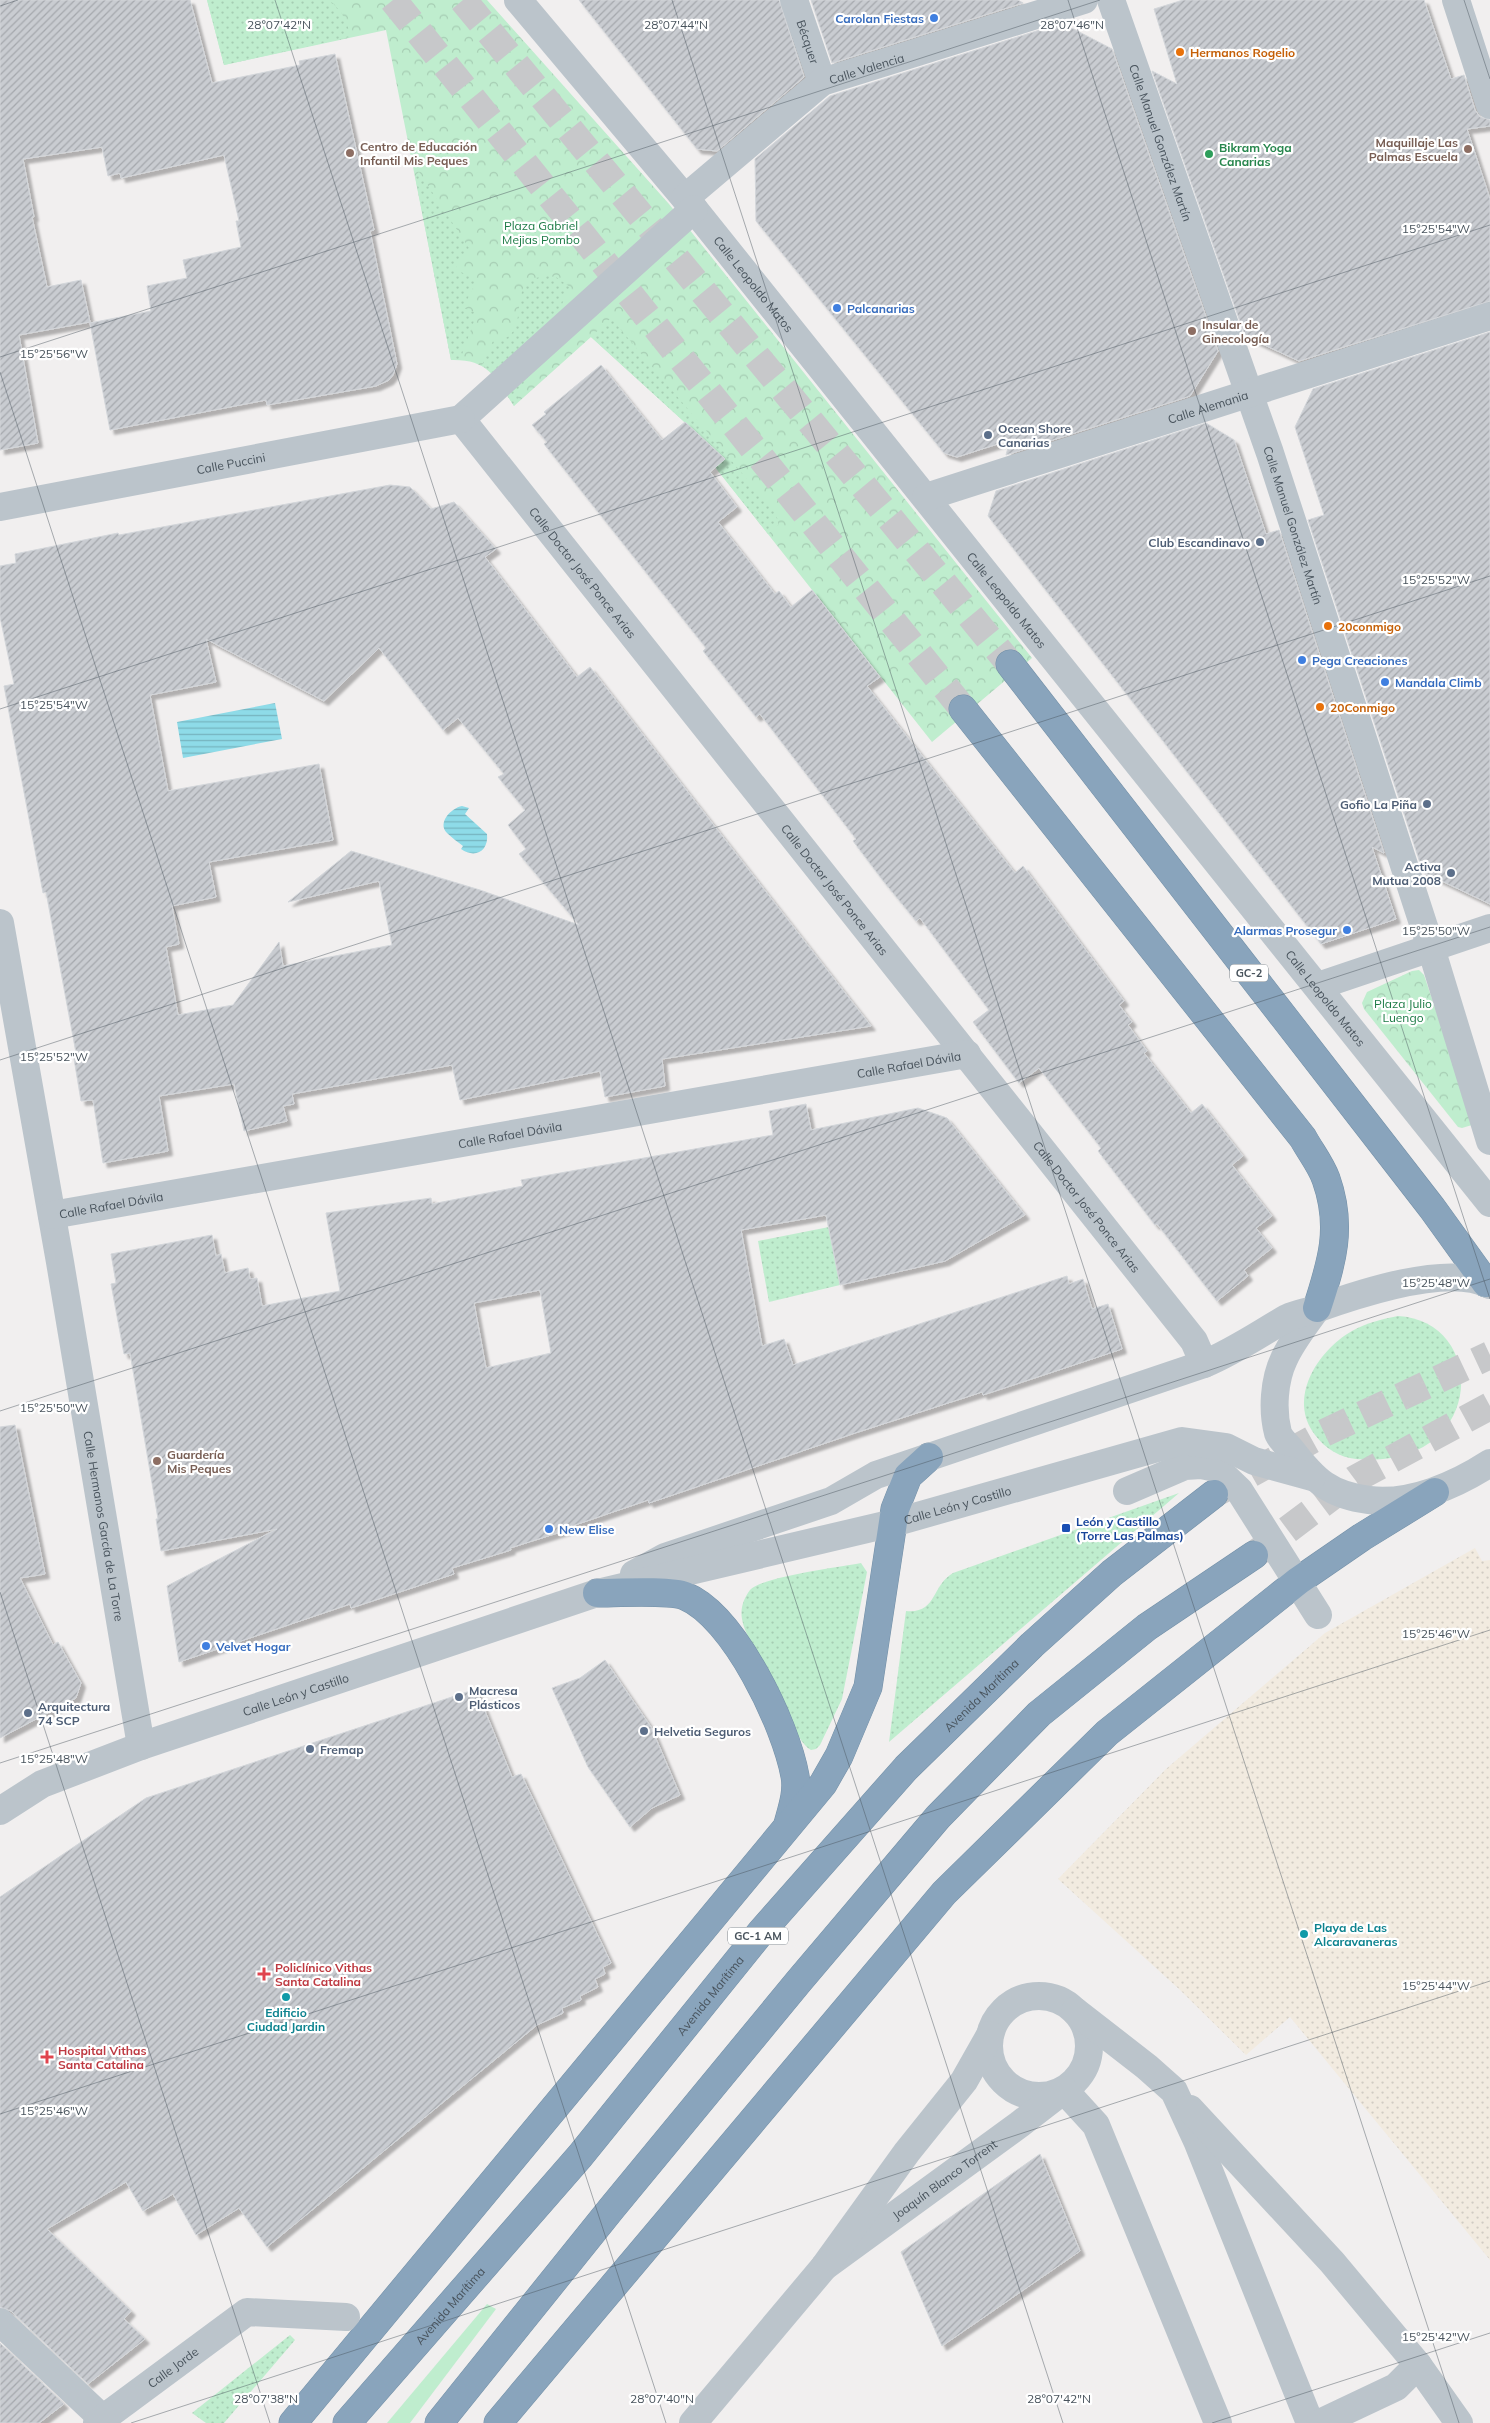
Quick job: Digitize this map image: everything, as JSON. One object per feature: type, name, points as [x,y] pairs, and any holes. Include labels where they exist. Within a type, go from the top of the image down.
[{"type":"highway","name":"GC-2","points":[[1010,664],[1489,1283]]},
{"type":"highway","points":[[963,709],[1303,1138],[1326,1178],[1335,1214],[1333,1261],[1317,1308]]},
{"type":"highway","points":[[293,2423],[823,1784],[839,1756],[868,1688],[895,1509],[908,1476],[929,1457]]},
{"type":"highway","points":[[498,2423],[944,1893],[1107,1733],[1298,1582],[1362,1537],[1435,1492]]},
{"type":"highway","name":"Avenida Marítima","points":[[347,2423],[574,2164],[762,1932],[906,1768],[1032,1645],[1112,1573],[1214,1494]]},
{"type":"highway","points":[[439,2423],[755,2034],[938,1817],[1039,1714],[1147,1627],[1254,1555]]},
{"type":"highway","points":[[597,1593],[684,1595],[706,1609],[738,1648],[759,1681],[787,1744],[796,1778],[795,1798],[788,1826]]},
{"type":"street","name":"Calle Leopoldo Matos","points":[[518,0],[689,204],[926,497],[1490,1203]]},
{"type":"street","name":"Bécquer","points":[[794,0],[822,82]]},
{"type":"street","name":"Calle Valencia","points":[[461,419],[689,204],[822,82],[1084,0]]},
{"type":"street","name":"Calle Manuel González Martín","points":[[1111,0],[1273,462],[1431,948],[1490,1141]]},
{"type":"street","points":[[1456,0],[1490,105]]},
{"type":"street","name":"Calle Alemania","points":[[926,497],[1490,316]]},
{"type":"street","name":"Calle Puccini","points":[[0,507],[461,419]]},
{"type":"street","name":"Calle Doctor José Ponce Arias","points":[[461,419],[1194,1340],[1204,1364]]},
{"type":"street","name":"Calle Hermanos García de La Torre","points":[[0,922],[52,1215],[141,1746]]},
{"type":"street","points":[[1318,986],[1490,928]]},
{"type":"street","name":"Calle Rafael Dávila","points":[[52,1215],[967,1054]]},
{"type":"street","name":"Calle León y Castillo","points":[[597,1593],[665,1557],[831,1501],[876,1475],[1204,1364],[1236,1351],[1289,1317],[1350,1296],[1421,1280],[1455,1277],[1489,1283]]},
{"type":"street","points":[[1317,1308],[1283,1359],[1275,1392],[1278,1435],[1312,1477],[1335,1492],[1370,1500],[1396,1498],[1435,1492],[1466,1479],[1490,1463]]},
{"type":"street","name":"Calle León y Castillo","points":[[0,1811],[42,1784],[141,1746],[597,1593],[893,1523],[1182,1442],[1226,1447],[1254,1462],[1312,1477]]},
{"type":"street","points":[[1127,1491],[1185,1466],[1201,1465],[1216,1468],[1239,1490],[1318,1615]]},
{"type":"street","points":[[1075,2011],[1086,2030],[1088,2053],[1085,2068],[1076,2080],[1064,2090],[1049,2096],[1032,2097],[1017,2092],[1003,2081],[994,2068],[989,2052],[990,2035],[995,2021],[1005,2009],[1018,2001],[1032,1996],[1054,1999],[1075,2011],[1147,2067],[1174,2091],[1332,2262],[1418,2365],[1459,2423]]},
{"type":"street","name":"Joaquín Blanco Torrent","points":[[693,2423],[824,2267],[907,2152],[964,2081],[990,2035]]},
{"type":"street","points":[[1064,2090],[1096,2125],[1218,2423]]},
{"type":"street","name":"Joaquín Blanco Torrent","points":[[824,2267],[1064,2090]]},
{"type":"street","points":[[1174,2091],[1198,2143],[1310,2423]]},
{"type":"street","name":"Calle Jorde","points":[[100,2421],[246,2312],[346,2317]]},
{"type":"street","points":[[0,2322],[100,2421]]},
{"type":"street","points":[[1320,2423],[1396,2388],[1418,2365]]},
{"type":"green space","name":"Plaza Gabriel Mejias Pombo","points":[[207,0],[487,0],[669,204],[1032,658],[932,742],[715,467],[725,459],[591,337],[514,406],[490,372],[474,363],[451,360],[386,30],[224,65]]},
{"type":"green space","points":[[207,0],[329,0],[344,17],[350,37],[224,65]]},
{"type":"green space","points":[[419,172],[469,248],[455,269],[477,280],[463,308],[477,313],[460,360],[451,360],[415,176]]},
{"type":"green space","points":[[548,276],[556,277],[570,287],[514,406],[491,371],[482,365],[493,341],[505,338],[513,332],[517,324],[521,294],[525,286],[533,279]]},
{"type":"green space","points":[[611,318],[773,510],[778,520],[778,525],[768,534],[715,467],[725,459],[591,337]]},
{"type":"green space","name":"Plaza Julio Luengo","points":[[1419,970],[1424,975],[1473,1121],[1472,1125],[1462,1128],[1458,1127],[1364,1009],[1362,1003],[1367,992],[1412,971]]},
{"type":"green space","points":[[829,1227],[840,1285],[769,1302],[758,1241]]},
{"type":"green space","points":[[1398,1316],[1428,1324],[1449,1342],[1459,1367],[1460,1394],[1451,1420],[1430,1442],[1399,1457],[1356,1459],[1338,1454],[1319,1440],[1307,1421],[1304,1406],[1305,1392],[1310,1377],[1318,1363],[1339,1340],[1363,1326]]},
{"type":"green space","points":[[1179,1493],[889,1742],[906,1611],[916,1611],[929,1604],[946,1578],[953,1573]]},
{"type":"green space","points":[[861,1563],[867,1572],[842,1699],[820,1745],[816,1749],[811,1750],[805,1745],[793,1727],[770,1673],[750,1640],[742,1619],[743,1603],[750,1590],[757,1585],[802,1573]]},
{"type":"green space","points":[[487,2304],[496,2309],[410,2423],[387,2423]]},
{"type":"green space","points":[[290,2335],[295,2340],[224,2423],[206,2423],[192,2413]]},
{"type":"sand","name":"Playa de Las Alcaravaneras","points":[[1475,1548],[1482,1561],[1490,1560],[1490,2260],[1290,2017],[1246,2055],[1179,1989],[1058,1879],[1166,1769],[1325,1633]]},
{"type":"water","points":[[275,703],[282,739],[183,758],[177,722]]},
{"type":"water","points":[[462,806],[469,808],[465,814],[487,834],[486,845],[480,852],[471,853],[461,849],[463,846],[444,829],[444,821],[447,816]]},
{"type":"building","points":[[0,0],[190,0],[212,83],[300,65],[299,61],[335,54],[374,230],[370,231],[397,364],[389,380],[376,386],[267,405],[266,400],[110,430],[90,323],[151,311],[147,286],[187,278],[183,260],[241,247],[236,221],[239,221],[224,155],[121,178],[120,173],[108,176],[102,147],[23,159],[34,217],[32,217],[47,287],[81,280],[90,322],[19,335],[38,443],[0,450]]},
{"type":"building","points":[[579,0],[779,0],[804,77],[717,151],[697,149]]},
{"type":"building","points":[[811,0],[1018,0],[1023,3],[832,63]]},
{"type":"building","points":[[1183,0],[1424,0],[1451,79],[1464,75],[1475,110],[1480,117],[1490,120],[1490,126],[1467,129],[1490,199],[1490,301],[1299,361],[1245,336],[1152,71],[1177,84],[1154,9]]},
{"type":"building","points":[[1062,23],[1112,49],[1218,351],[1190,396],[1006,455],[1010,440],[957,457],[944,453],[756,221],[755,159],[830,96]]},
{"type":"building","points":[[1490,332],[1490,904],[1423,872],[1308,520],[1324,515],[1295,427],[1313,389]]},
{"type":"building","points":[[601,365],[662,440],[685,422],[725,459],[710,472],[737,507],[718,522],[775,594],[779,591],[791,607],[812,590],[880,677],[867,686],[1015,873],[1023,866],[1124,1001],[1119,1005],[1132,1022],[1128,1025],[1147,1051],[1144,1053],[1191,1113],[1202,1104],[1243,1156],[1232,1165],[1272,1216],[1256,1228],[1272,1248],[1244,1270],[1248,1276],[1217,1301],[1098,1151],[1101,1148],[1039,1068],[1019,1083],[973,1022],[989,1010],[920,918],[916,921],[884,882],[853,841],[856,839],[760,714],[756,717],[703,651],[706,648],[544,444],[547,442],[532,425],[546,414],[544,412]]},
{"type":"building","points":[[1206,423],[1234,440],[1266,534],[1279,530],[1384,853],[1372,847],[1396,919],[1321,944],[988,516],[996,491]]},
{"type":"building","points":[[390,485],[410,487],[431,509],[454,502],[496,549],[485,557],[577,677],[590,667],[871,1026],[662,1059],[665,1086],[605,1097],[600,1071],[460,1100],[452,1065],[292,1094],[294,1104],[283,1106],[287,1121],[244,1131],[234,1084],[159,1096],[168,1151],[103,1163],[93,1100],[81,1101],[73,1053],[76,1053],[46,892],[43,893],[4,686],[14,684],[0,617],[0,566],[16,563],[15,554],[118,533],[119,535]],"holes":[[[206,639],[324,701],[379,648],[443,730],[458,718],[504,774],[498,777],[525,810],[508,825],[526,849],[519,854],[579,925],[480,890],[351,851],[288,902],[379,881],[392,945],[283,966],[279,942],[233,1005],[178,1015],[166,947],[179,944],[172,906],[216,897],[209,862],[333,840],[319,764],[168,791],[150,695],[216,682]]]},
{"type":"building","points":[[806,1104],[811,1130],[918,1108],[947,1118],[1025,1215],[945,1261],[840,1285],[826,1215],[741,1230],[762,1346],[784,1339],[793,1365],[1067,1276],[1069,1284],[1083,1279],[1092,1309],[1108,1304],[1122,1349],[983,1395],[982,1392],[855,1433],[649,1503],[648,1500],[569,1527],[570,1529],[510,1548],[511,1550],[452,1568],[454,1574],[351,1608],[350,1604],[179,1662],[167,1586],[277,1529],[161,1551],[156,1519],[158,1519],[130,1353],[124,1354],[111,1284],[116,1283],[111,1254],[212,1235],[216,1256],[221,1254],[225,1273],[248,1268],[250,1279],[257,1278],[262,1306],[340,1291],[326,1213],[431,1198],[432,1204],[523,1186],[521,1180],[773,1135],[769,1111]],"holes":[[[540,1290],[551,1353],[486,1368],[474,1303]]]},
{"type":"building","points":[[15,1425],[45,1574],[20,1578],[53,1645],[58,1642],[81,1683],[76,1698],[0,1738],[0,1427]]},
{"type":"building","points":[[605,1660],[651,1727],[680,1795],[652,1808],[630,1827],[588,1767],[552,1688],[580,1678]]},
{"type":"building","name":"Edificio Ciudad Jardin","points":[[476,1689],[512,1777],[521,1774],[611,1963],[603,1967],[605,1974],[595,1979],[598,1987],[580,1996],[581,2000],[562,2008],[563,2013],[537,2025],[267,2247],[239,2208],[196,2235],[173,2194],[143,2211],[126,2182],[47,2229],[131,2311],[124,2319],[145,2339],[88,2384],[11,2311],[0,2307],[0,1897],[146,1798]]},
{"type":"building","points":[[1040,2154],[1080,2251],[942,2346],[901,2252]]},
{"type":"building","points":[[0,2343],[64,2404],[39,2423],[0,2423]]},
{"type":"tunnel","points":[[393,0],[963,709]]},
{"type":"tunnel","points":[[463,0],[1010,664]]},
{"type":"tunnel","points":[[1214,1494],[1324,1433],[1490,1355]]},
{"type":"tunnel","points":[[1254,1555],[1355,1479],[1490,1406]]},
{"type":"place","name":"Carolan Fiestas","points":[[934,18]]},
{"type":"place","name":"Hermanos Rogelio","points":[[1180,52]]},
{"type":"place","name":"Maquillaje Las Palmas Escuela","points":[[1468,149]]},
{"type":"place","name":"Centro de Educación Infantil Mis Peques","points":[[350,153]]},
{"type":"place","name":"Bikram Yoga Canarias","points":[[1209,154]]},
{"type":"place","name":"Palcanarias","points":[[837,308]]},
{"type":"place","name":"Insular de Ginecología","points":[[1192,331]]},
{"type":"place","name":"Ocean Shore Canarias","points":[[988,435]]},
{"type":"place","name":"Club Escandinavo","points":[[1260,542]]},
{"type":"place","name":"20conmigo","points":[[1328,626]]},
{"type":"place","name":"Pega Creaciones","points":[[1302,660]]},
{"type":"place","name":"Mandala Climb","points":[[1385,682]]},
{"type":"place","name":"20Conmigo","points":[[1320,707]]},
{"type":"place","name":"Gofio La Piña","points":[[1427,804]]},
{"type":"place","name":"Activa Mutua 2008","points":[[1451,873]]},
{"type":"place","name":"Alarmas Prosegur","points":[[1347,930]]},
{"type":"place","name":"Guardería Mis Peques","points":[[157,1461]]},
{"type":"place","name":"León y Castillo (Torre Las Palmas)","points":[[1066,1528]]},
{"type":"place","name":"New Elise","points":[[549,1529]]},
{"type":"place","name":"Velvet Hogar","points":[[206,1646]]},
{"type":"place","name":"Macresa Plásticos","points":[[459,1697]]},
{"type":"place","name":"Arquitectura 74 SCP","points":[[28,1713]]},
{"type":"place","name":"Helvetia Seguros","points":[[644,1731]]},
{"type":"place","name":"Fremap","points":[[310,1749]]},
{"type":"place","name":"Playa de Las Alcaravaneras","points":[[1304,1934]]},
{"type":"place","name":"Policlínico Vithas Santa Catalina","points":[[264,1974]]},
{"type":"place","name":"Edificio Ciudad Jardin","points":[[286,1997]]},
{"type":"place","name":"Hospital Vithas Santa Catalina","points":[[47,2057]]}]
